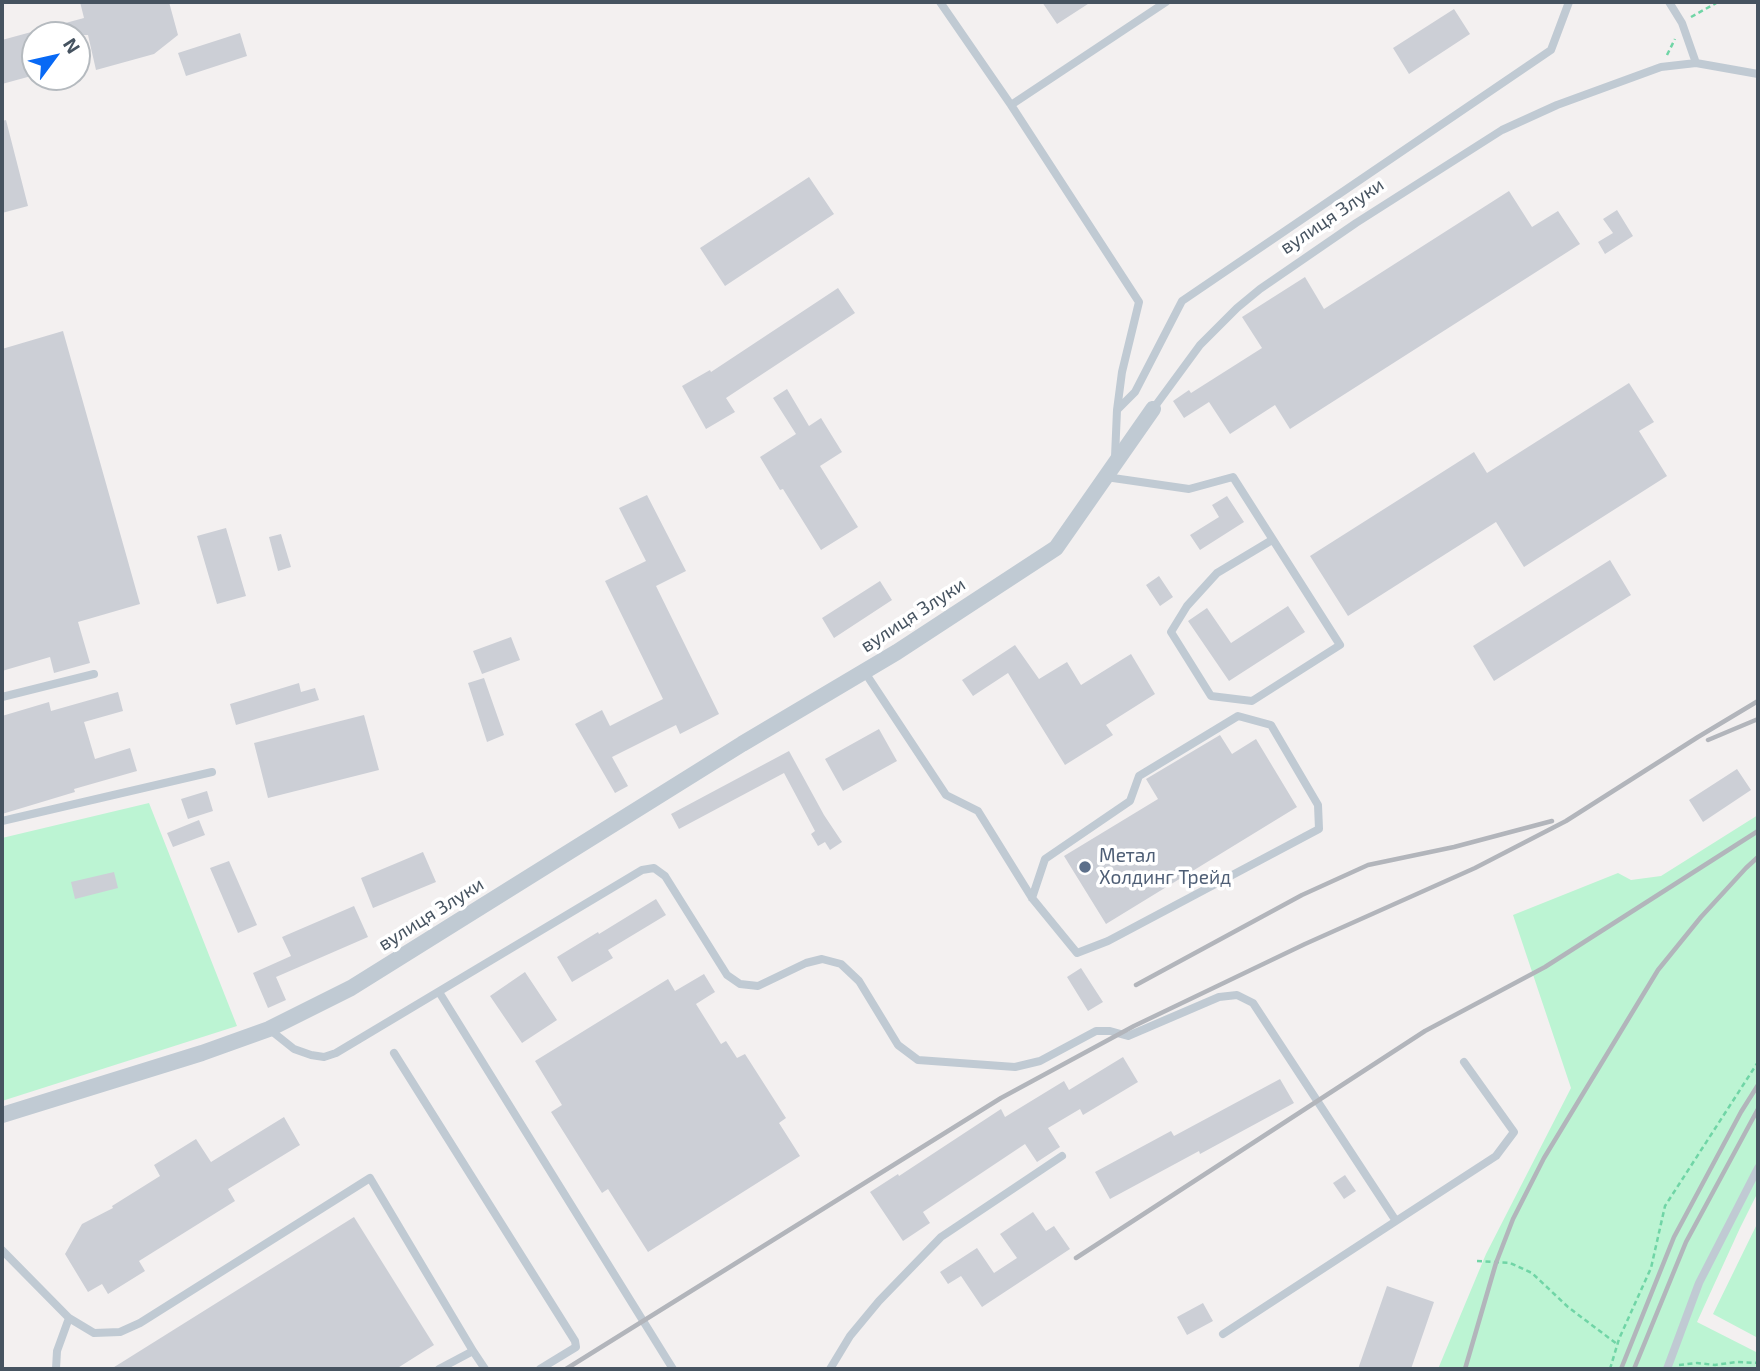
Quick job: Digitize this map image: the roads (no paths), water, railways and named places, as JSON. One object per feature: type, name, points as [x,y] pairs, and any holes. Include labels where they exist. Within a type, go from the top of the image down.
[{"type":"street","name":"вулиця Злуки","points":[[2,1115],[202,1053],[269,1029],[351,988],[731,751],[897,652],[1056,548],[1153,408]]},
{"type":"lane","points":[[940,2],[1011,105],[1139,302],[1122,372],[1110,470],[1189,489],[1233,477],[1339,645],[1252,701],[1211,696],[1171,632],[1187,606],[1217,573],[1272,540]]},
{"type":"lane","points":[[1011,105],[1166,2]]},
{"type":"lane","points":[[1117,410],[1135,392],[1182,301],[1551,50],[1569,2]]},
{"type":"lane","points":[[1669,2],[1682,23],[1696,63]]},
{"type":"lane","name":"вулиця Злуки","points":[[1153,408],[1200,345],[1260,289],[1356,223],[1502,131],[1546,110],[1661,67],[1696,63],[1758,74]]},
{"type":"lane","points":[[864,671],[946,795],[978,811],[1032,898],[1077,953],[1108,941],[1319,829],[1318,805],[1271,725],[1238,716],[1139,776],[1130,801],[1045,859],[1032,898]]},
{"type":"lane","points":[[2,697],[94,674]]},
{"type":"lane","points":[[2,821],[212,772]]},
{"type":"lane","points":[[269,1029],[294,1049],[324,1057],[336,1053],[642,870],[654,868],[665,876],[727,975],[740,984],[758,986],[806,963],[822,959],[841,964],[859,981],[898,1045],[918,1059],[1015,1068],[1040,1061],[1096,1031],[1110,1031],[1128,1036],[1219,998],[1237,995],[1254,1003],[1398,1222]]},
{"type":"lane","points":[[439,992],[673,1369]]},
{"type":"lane","points":[[394,1053],[575,1341],[576,1346],[540,1369]]},
{"type":"lane","points":[[1223,1334],[1496,1157],[1514,1132],[1464,1062]]},
{"type":"lane","points":[[830,1369],[850,1336],[878,1301],[941,1237],[1062,1156]]},
{"type":"lane","points":[[1668,1367],[1699,1283],[1758,1168]]},
{"type":"lane","points":[[2,1250],[69,1318],[94,1333],[120,1332],[140,1323],[370,1178],[485,1369]]},
{"type":"lane","points":[[56,1369],[57,1351],[69,1318]]},
{"type":"lane","points":[[439,1369],[473,1351]]},
{"type":"railway","points":[[566,1369],[1001,1098],[1134,1026],[1305,944],[1475,868],[1566,821],[1758,701]]},
{"type":"railway","points":[[1708,740],[1758,719]]},
{"type":"railway","points":[[1136,985],[1302,895],[1368,865],[1454,847],[1552,821]]},
{"type":"railway","points":[[1076,1258],[1425,1031],[1545,967],[1758,831]]},
{"type":"railway","points":[[1465,1369],[1496,1263],[1513,1219],[1544,1158],[1658,970],[1701,917],[1758,857]]},
{"type":"railway","points":[[1621,1369],[1674,1237],[1758,1085]]},
{"type":"railway","points":[[1634,1369],[1686,1242],[1758,1109]]},
{"type":"place","name":"Метал Холдинг Трейд","points":[[1085,867]]}]
